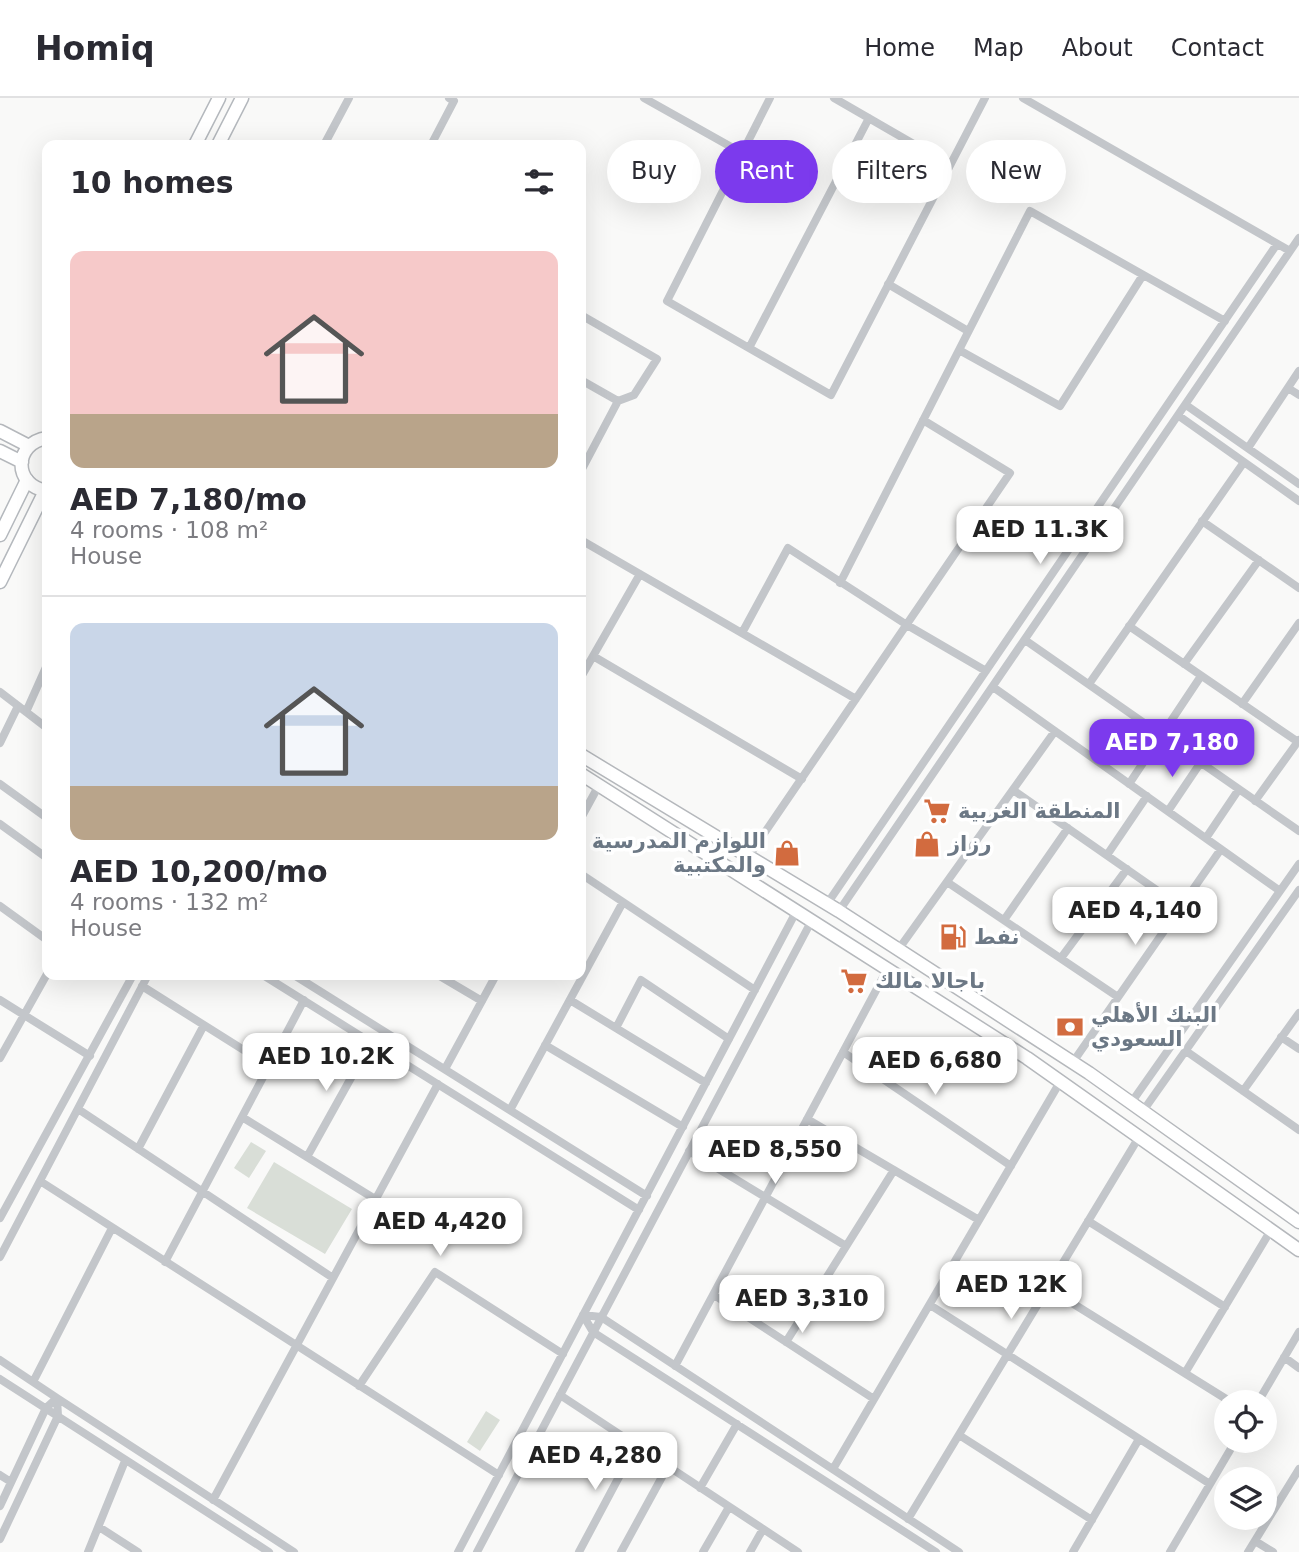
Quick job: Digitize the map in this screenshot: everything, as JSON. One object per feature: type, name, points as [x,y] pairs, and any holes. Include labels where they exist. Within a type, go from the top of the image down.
[{"type":"main road","points":[[198,140],[219,98]]},
{"type":"main road","points":[[221,140],[242,98]]},
{"type":"main road","points":[[0,431],[29,446]]},
{"type":"main road","points":[[42,439],[29,446],[22,462],[24,476],[36,488],[42,490]]},
{"type":"main road","points":[[0,452],[22,462]]},
{"type":"main road","points":[[0,535],[27,480]]},
{"type":"main road","points":[[0,582],[42,499]]},
{"type":"main road","points":[[586,758],[833,908],[1073,1062],[1299,1222]]},
{"type":"main road","points":[[586,777],[797,910],[1060,1082],[1299,1250]]},
{"type":"street","points":[[327,140],[349,98]]},
{"type":"street","points":[[434,140],[454,101],[449,98]]},
{"type":"street","points":[[644,98],[718,140]]},
{"type":"street","points":[[662,108],[667,98]]},
{"type":"street","points":[[748,140],[770,98]]},
{"type":"street","points":[[834,98],[907,140]]},
{"type":"street","points":[[952,161],[985,98]]},
{"type":"street","points":[[1023,98],[1290,251]]},
{"type":"street","points":[[748,348],[869,118]]},
{"type":"street","points":[[716,203],[667,301],[831,395],[930,203]]},
{"type":"street","points":[[840,583],[1030,211],[1225,321]]},
{"type":"street","points":[[833,908],[993,687],[1299,238]]},
{"type":"street","points":[[833,908],[986,671],[1277,244]]},
{"type":"street","points":[[959,350],[1060,406],[1143,275]]},
{"type":"street","points":[[888,284],[968,331]]},
{"type":"street","points":[[586,318],[657,359],[634,395],[618,401],[586,462]]},
{"type":"street","points":[[1248,448],[1299,371]]},
{"type":"street","points":[[586,383],[618,401]]},
{"type":"street","points":[[1288,388],[1299,395]]},
{"type":"street","points":[[1186,404],[1299,484]]},
{"type":"street","points":[[1178,416],[1299,501]]},
{"type":"street","points":[[748,857],[1010,473],[923,420]]},
{"type":"street","points":[[1088,684],[1244,461]]},
{"type":"street","points":[[1202,521],[1299,588]]},
{"type":"street","points":[[586,543],[856,699]]},
{"type":"street","points":[[742,633],[788,548],[907,625],[986,671]]},
{"type":"street","points":[[1184,664],[1259,560]]},
{"type":"street","points":[[586,668],[640,574]]},
{"type":"street","points":[[1242,704],[1299,623]]},
{"type":"street","points":[[1129,626],[1298,741],[1255,801]]},
{"type":"street","points":[[1025,639],[1299,831]]},
{"type":"street","points":[[593,656],[802,779]]},
{"type":"street","points":[[26,712],[42,676]]},
{"type":"street","points":[[1129,784],[1201,676]]},
{"type":"street","points":[[993,687],[1280,891]]},
{"type":"street","points":[[0,692],[42,724]]},
{"type":"street","points":[[0,743],[18,706]]},
{"type":"street","points":[[898,950],[1055,731]]},
{"type":"street","points":[[1168,811],[1201,762]]},
{"type":"street","points":[[0,785],[42,814]]},
{"type":"street","points":[[586,809],[599,785]]},
{"type":"street","points":[[1206,838],[1239,789]]},
{"type":"street","points":[[1013,790],[1181,907]]},
{"type":"street","points":[[1107,855],[1147,796]]},
{"type":"street","points":[[0,824],[42,854]]},
{"type":"street","points":[[1004,920],[1069,828]]},
{"type":"street","points":[[1073,1062],[1221,849]]},
{"type":"street","points":[[1131,1102],[1299,864]]},
{"type":"street","points":[[1061,958],[1127,869]]},
{"type":"street","points":[[586,877],[755,990]]},
{"type":"street","points":[[947,882],[1118,997]]},
{"type":"street","points":[[1143,1111],[1299,890]]},
{"type":"street","points":[[586,971],[624,902]]},
{"type":"street","points":[[0,906],[42,936]]},
{"type":"street","points":[[458,1552],[797,910]]},
{"type":"street","points":[[477,1552],[812,920]]},
{"type":"street","points":[[676,1366],[887,968]]},
{"type":"street","points":[[0,1058],[44,980]]},
{"type":"street","points":[[0,1218],[130,980]]},
{"type":"street","points":[[0,1257],[145,980]]},
{"type":"street","points":[[271,980],[639,1210]]},
{"type":"street","points":[[302,980],[646,1196]]},
{"type":"street","points":[[446,980],[482,1001]]},
{"type":"street","points":[[445,1069],[493,980]]},
{"type":"street","points":[[510,1110],[581,980]]},
{"type":"street","points":[[616,1028],[641,980],[729,1039]]},
{"type":"street","points":[[142,986],[269,1066]]},
{"type":"street","points":[[0,1000],[90,1056]]},
{"type":"street","points":[[165,1262],[304,1000]]},
{"type":"street","points":[[570,1000],[706,1083]]},
{"type":"street","points":[[335,1020],[344,1006]]},
{"type":"street","points":[[1243,1091],[1299,1013]]},
{"type":"street","points":[[138,1149],[204,1025]]},
{"type":"street","points":[[1282,1037],[1299,1049]]},
{"type":"street","points":[[307,1157],[371,1042]]},
{"type":"street","points":[[545,1045],[683,1127]]},
{"type":"street","points":[[1186,1051],[1299,1130]]},
{"type":"street","points":[[843,1052],[1011,1166]]},
{"type":"street","points":[[833,1469],[1060,1082]]},
{"type":"street","points":[[213,1500],[438,1084]]},
{"type":"street","points":[[78,1109],[333,1278]]},
{"type":"street","points":[[242,1117],[375,1199]]},
{"type":"street","points":[[807,1119],[979,1220]]},
{"type":"street","points":[[908,1519],[1139,1137]]},
{"type":"street","points":[[689,1152],[846,1246]]},
{"type":"street","points":[[786,1342],[894,1170]]},
{"type":"street","points":[[40,1181],[499,1475]]},
{"type":"street","points":[[1088,1221],[1225,1307]]},
{"type":"street","points":[[33,1382],[112,1228]]},
{"type":"street","points":[[1185,1373],[1271,1230]]},
{"type":"street","points":[[359,1386],[435,1272],[563,1354]]},
{"type":"street","points":[[1048,1288],[1214,1391]]},
{"type":"street","points":[[714,1295],[874,1399]]},
{"type":"street","points":[[930,1305],[1210,1484]]},
{"type":"street","points":[[583,1315],[601,1317],[956,1551]]},
{"type":"street","points":[[583,1315],[593,1332],[936,1552]]},
{"type":"street","points":[[1265,1390],[1299,1332]]},
{"type":"street","points":[[1284,1357],[1299,1368]]},
{"type":"street","points":[[0,1360],[294,1552]]},
{"type":"street","points":[[0,1379],[269,1552]]},
{"type":"street","points":[[560,1395],[798,1552]]},
{"type":"street","points":[[0,1507],[46,1408],[57,1398]]},
{"type":"street","points":[[0,1539],[58,1416],[57,1398]]},
{"type":"street","points":[[700,1488],[737,1424]]},
{"type":"street","points":[[959,1435],[1092,1520]]},
{"type":"street","points":[[1073,1552],[1139,1439]]},
{"type":"street","points":[[579,1552],[636,1445]]},
{"type":"street","points":[[1170,1552],[1228,1453]]},
{"type":"street","points":[[88,1552],[125,1461]]},
{"type":"street","points":[[621,1552],[668,1466]]},
{"type":"street","points":[[1248,1552],[1299,1469]]},
{"type":"street","points":[[0,1475],[11,1482]]},
{"type":"street","points":[[703,1552],[729,1507]]},
{"type":"street","points":[[99,1527],[138,1552]]},
{"type":"street","points":[[750,1552],[763,1529]]},
{"type":"street","points":[[1255,1541],[1273,1552]]},
{"type":"street","points":[[248,1552],[253,1542]]},
{"type":"shaded area","points":[[251,1142],[266,1151],[249,1178],[234,1168]]},
{"type":"shaded area","points":[[274,1162],[352,1209],[325,1254],[247,1208]]},
{"type":"shaded area","points":[[486,1411],[500,1420],[480,1451],[467,1442]]},
{"type":"place","name":"المنطقة الغربية","points":[[937,811]]},
{"type":"place","name":"رزاز","points":[[927,844]]},
{"type":"place","name":"اللوازم المدرسية والمكتبية","points":[[787,853]]},
{"type":"place","name":"نفط","points":[[953,937]]},
{"type":"place","name":"باجالا مالك","points":[[854,981]]},
{"type":"place","name":"البنك الأهلي السعودي","points":[[1070,1027]]}]
